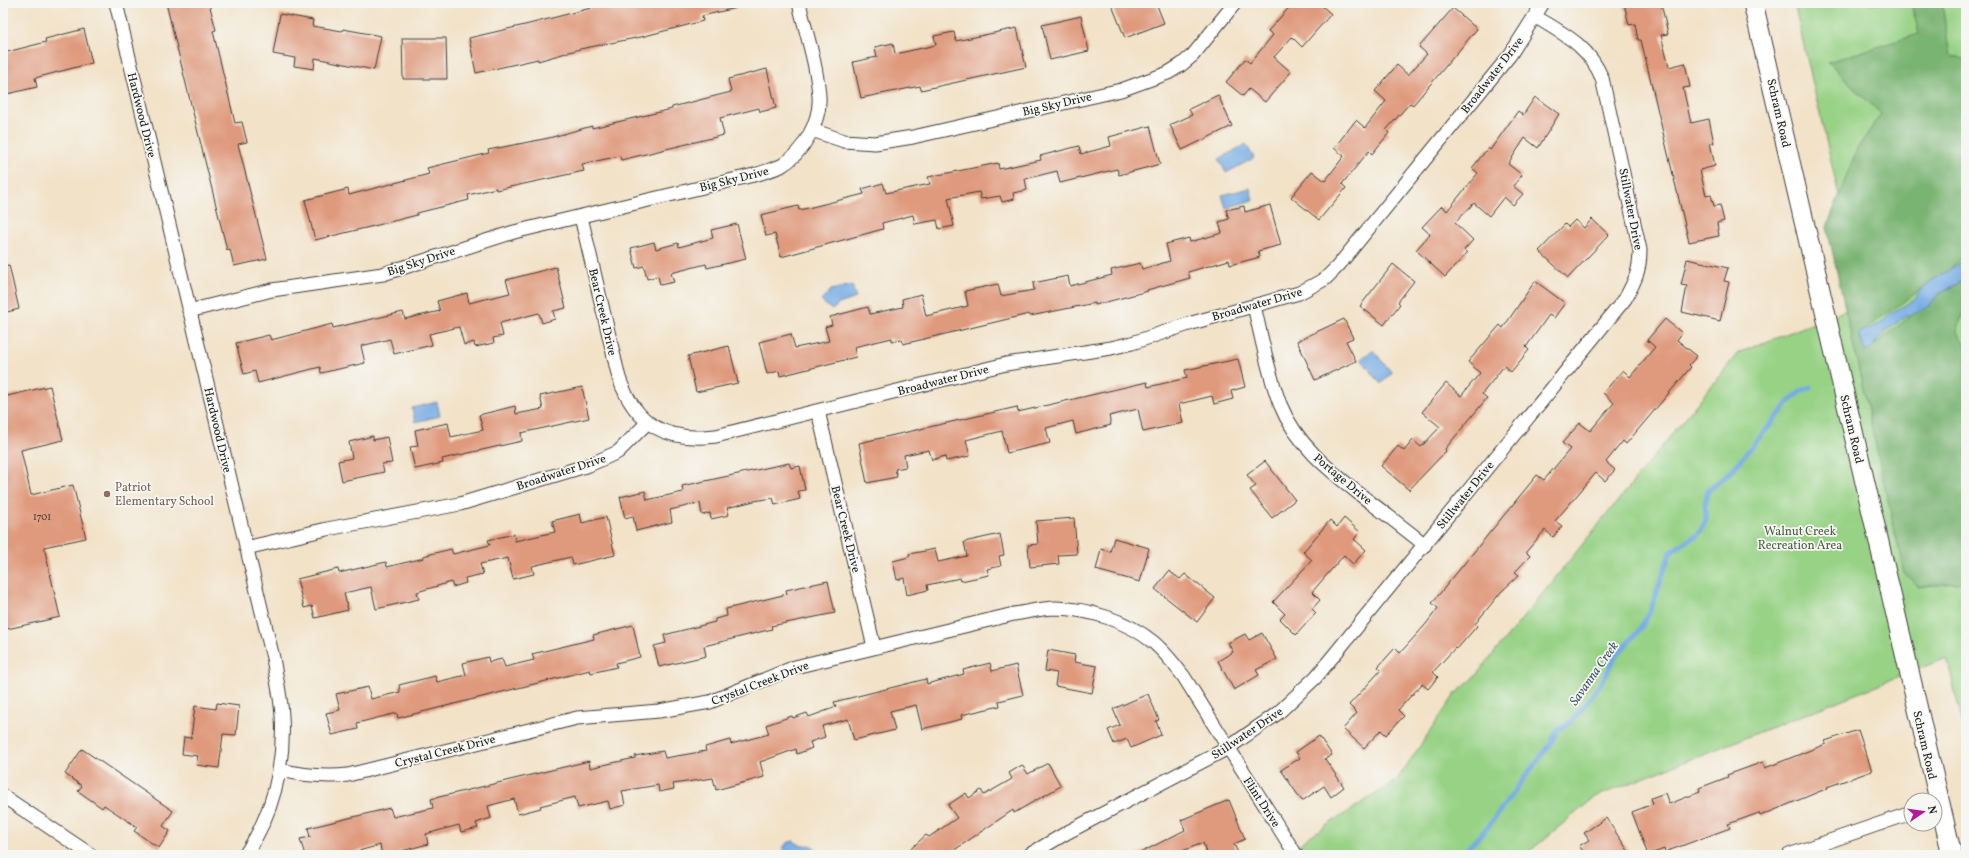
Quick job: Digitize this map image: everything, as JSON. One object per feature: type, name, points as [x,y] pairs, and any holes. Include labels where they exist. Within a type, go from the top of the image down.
[{"type":"main road","name":"Schram Road","points":[[1753,3],[1934,792]]},
{"type":"main road","name":"Schram Road","points":[[1943,824],[1952,855]]},
{"type":"street","name":"Hardwood Drive","points":[[116,3],[272,658],[282,714],[283,738],[280,770],[267,816],[259,833],[245,855]]},
{"type":"street","points":[[799,3],[819,97],[816,118],[812,130]]},
{"type":"street","name":"Big Sky Drive","points":[[189,311],[272,290],[383,274],[514,232],[771,170],[782,165],[793,157],[812,130],[844,141],[875,144],[913,137],[1121,90],[1168,73],[1181,65],[1193,55],[1236,3]]},
{"type":"street","points":[[1536,3],[1536,17]]},
{"type":"street","name":"Broadwater Drive","points":[[246,548],[327,529],[460,504],[589,465],[618,452],[648,422],[675,436],[700,438],[818,412],[1006,364],[1111,348],[1198,321],[1304,291],[1325,279],[1338,266],[1510,55],[1536,17],[1543,3]]},
{"type":"street","name":"Stillwater Drive","points":[[1029,855],[1068,832],[1228,748],[1278,713],[1316,677],[1624,299],[1635,282],[1640,267],[1640,250],[1637,230],[1602,78],[1596,64],[1587,52],[1572,39],[1536,17]]},
{"type":"street","name":"Bear Creek Drive","points":[[581,217],[619,378],[630,403],[648,422]]},
{"type":"street","name":"Portage Drive","points":[[1254,306],[1272,380],[1280,404],[1292,427],[1324,466],[1425,545]]},
{"type":"street","name":"Bear Creek Drive","points":[[818,412],[874,647]]},
{"type":"street","name":"Crystal Creek Drive","points":[[280,770],[312,776],[329,777],[348,775],[578,718],[689,707],[730,695],[795,668],[874,647],[1030,611],[1055,608],[1071,609],[1101,615],[1136,631],[1154,642],[1184,677],[1228,748]]},
{"type":"street","name":"Flint Drive","points":[[1228,748],[1296,855]]},
{"type":"street","points":[[3,796],[91,855]]},
{"type":"street","points":[[1789,855],[1903,816]]},
{"type":"green space","name":"Walnut Creek Recreation Area","points":[[1794,3],[1966,3],[1966,738],[1947,658],[1595,797],[1525,855],[1287,855],[1310,836],[1396,781],[1456,693],[1473,679],[1738,353],[1864,303]]},
{"type":"green space","points":[[1911,3],[1942,3],[1950,56],[1966,58],[1966,254],[1946,272],[1859,333],[1865,352],[1939,294],[1963,281],[1966,303],[1957,332],[1966,348],[1966,582],[1918,587],[1904,573],[1827,227],[1857,149],[1881,114],[1828,62],[1919,34]]},
{"type":"water","points":[[1246,144],[1254,158],[1226,173],[1219,159]]},
{"type":"water","points":[[1250,188],[1253,200],[1226,208],[1222,195]]},
{"type":"water","points":[[1966,259],[1966,283],[1963,281],[1939,294],[1928,307],[1903,318],[1881,335],[1870,350],[1865,352],[1859,333],[1880,324],[1891,313],[1913,301],[1921,290],[1930,282]]},
{"type":"water","points":[[852,285],[856,298],[839,304],[832,310],[821,301],[831,290]]},
{"type":"water","points":[[1373,350],[1392,373],[1381,384],[1361,359]]},
{"type":"water","points":[[437,402],[440,416],[415,422],[412,408]]},
{"type":"water","points":[[793,841],[802,846],[810,845],[815,848],[815,855],[785,855],[783,848],[787,843]]},
{"type":"building","points":[[166,3],[209,3],[216,30],[213,31],[235,123],[242,122],[247,142],[238,144],[267,259],[234,266],[230,249],[227,250]]},
{"type":"building","points":[[600,3],[736,3],[736,8],[702,16],[703,21],[641,37],[580,49],[538,61],[538,59],[476,73],[469,38],[591,8],[590,5]]},
{"type":"building","points":[[1111,3],[1156,3],[1164,23],[1125,38]]},
{"type":"building","points":[[1293,3],[1319,3],[1331,14],[1302,47],[1292,37],[1274,57],[1291,72],[1265,102],[1249,89],[1243,96],[1226,82],[1245,59],[1250,63],[1273,35],[1268,31]]},
{"type":"building","points":[[1624,3],[1661,3],[1668,34],[1661,35],[1669,67],[1685,63],[1690,87],[1683,88],[1691,123],[1709,119],[1714,143],[1710,143],[1715,166],[1700,170],[1706,196],[1711,195],[1714,206],[1720,205],[1724,221],[1717,223],[1719,236],[1689,242],[1641,40],[1638,40],[1635,24],[1629,25]]},
{"type":"building","points":[[1453,8],[1477,29],[1413,105],[1410,103],[1386,130],[1389,133],[1372,154],[1369,151],[1342,184],[1346,188],[1319,220],[1291,197],[1312,171],[1325,181],[1344,156],[1334,148],[1356,120],[1365,128],[1386,101],[1375,91],[1397,65],[1408,75],[1427,54],[1419,47]]},
{"type":"building","points":[[280,14],[313,20],[312,26],[342,31],[343,29],[381,36],[374,70],[315,58],[314,69],[294,66],[295,58],[273,54]]},
{"type":"building","points":[[1081,16],[1089,51],[1050,60],[1042,25]]},
{"type":"building","points":[[1017,28],[1026,67],[921,90],[920,86],[861,98],[853,62],[877,57],[875,47],[893,43],[895,54],[936,45],[934,36],[954,32],[956,41]]},
{"type":"building","points":[[84,29],[92,63],[35,78],[37,87],[3,95],[3,53],[46,42],[45,39]]},
{"type":"building","points":[[402,38],[446,38],[447,79],[403,79]]},
{"type":"building","points":[[767,69],[776,108],[760,112],[759,108],[720,118],[724,135],[621,160],[620,156],[582,164],[584,171],[468,195],[469,200],[417,213],[417,215],[315,240],[305,200],[348,189],[349,195],[429,174],[427,168],[489,153],[488,150],[549,138],[592,126],[592,128],[672,109],[672,107],[731,92],[728,79]]},
{"type":"building","points":[[1218,95],[1232,126],[1182,150],[1170,125],[1192,115],[1189,109]]},
{"type":"building","points":[[1535,97],[1559,114],[1538,148],[1525,138],[1508,164],[1522,175],[1513,186],[1523,194],[1513,205],[1504,197],[1489,216],[1474,203],[1455,223],[1473,240],[1464,250],[1467,253],[1445,277],[1416,250],[1430,234],[1422,227],[1442,206],[1447,211],[1478,173],[1472,168],[1488,148],[1490,150],[1518,111],[1523,115]]},
{"type":"building","points":[[1150,126],[1160,164],[1119,175],[1117,169],[1060,183],[1057,171],[1025,179],[1027,190],[1013,193],[1014,199],[1002,202],[1000,196],[981,199],[979,192],[948,198],[954,226],[939,229],[937,220],[915,224],[913,215],[882,223],[883,229],[781,257],[775,234],[766,236],[761,215],[798,206],[799,210],[864,194],[862,189],[883,183],[886,193],[930,184],[928,177],[998,163],[999,169],[1041,160],[1040,156],[1079,146],[1081,154],[1111,146],[1109,137]]},
{"type":"building","points":[[1270,205],[1281,245],[1258,251],[1260,257],[1230,265],[1229,260],[1188,272],[1190,278],[1095,305],[1095,303],[1030,316],[1029,314],[903,344],[902,339],[892,341],[892,338],[854,347],[856,357],[780,376],[779,371],[767,374],[759,342],[791,334],[795,348],[829,341],[825,327],[832,325],[830,317],[868,307],[870,314],[903,307],[902,299],[921,294],[926,316],[968,306],[965,291],[998,284],[1001,296],[1034,290],[1033,283],[1068,276],[1070,286],[1112,275],[1111,270],[1140,263],[1142,269],[1170,261],[1166,244],[1189,238],[1190,242],[1222,233],[1219,222],[1229,219],[1226,210],[1244,206],[1245,212]]},
{"type":"building","points":[[1592,219],[1609,235],[1568,278],[1539,251],[1565,224],[1568,227],[1575,220],[1584,228]]},
{"type":"building","points":[[737,224],[746,259],[707,268],[706,264],[671,273],[674,282],[660,285],[658,276],[647,279],[644,266],[636,268],[631,248],[654,242],[656,249],[678,243],[679,247],[713,238],[711,230]]},
{"type":"building","points":[[1687,259],[1728,268],[1724,281],[1729,282],[1720,321],[1682,312],[1687,286],[1681,285]]},
{"type":"building","points":[[1393,264],[1414,281],[1398,302],[1400,304],[1384,325],[1360,306]]},
{"type":"building","points":[[9,265],[19,309],[3,313],[3,266]]},
{"type":"building","points":[[556,267],[566,308],[553,311],[555,319],[542,323],[539,313],[500,323],[503,336],[493,338],[494,343],[475,347],[474,342],[464,345],[459,327],[429,334],[432,345],[394,354],[390,339],[361,346],[365,363],[321,373],[320,367],[258,383],[255,371],[244,374],[236,343],[269,335],[271,340],[332,324],[333,328],[403,312],[405,319],[440,311],[437,301],[467,293],[469,303],[510,293],[506,280]]},
{"type":"building","points":[[1535,281],[1565,303],[1554,318],[1549,315],[1526,347],[1529,350],[1511,372],[1504,366],[1482,394],[1487,398],[1445,449],[1446,451],[1409,490],[1381,466],[1398,446],[1404,451],[1413,440],[1421,447],[1440,427],[1422,412],[1446,383],[1461,396],[1480,373],[1468,362],[1500,325],[1503,328]]},
{"type":"building","points":[[1344,319],[1353,338],[1346,341],[1356,361],[1315,380],[1297,341]]},
{"type":"building","points":[[1665,319],[1682,333],[1677,340],[1697,356],[1689,365],[1691,367],[1626,444],[1623,441],[1606,462],[1615,470],[1605,481],[1596,473],[1555,521],[1562,526],[1553,537],[1545,530],[1526,552],[1530,556],[1515,572],[1519,575],[1501,592],[1475,624],[1477,626],[1457,649],[1455,648],[1433,672],[1438,677],[1428,689],[1422,684],[1398,710],[1404,716],[1386,735],[1381,730],[1364,748],[1343,729],[1357,713],[1349,705],[1381,670],[1378,667],[1395,648],[1400,653],[1426,624],[1438,608],[1432,603],[1537,475],[1544,480],[1570,449],[1562,443],[1580,423],[1590,431],[1614,403],[1603,393],[1623,370],[1630,377],[1655,347],[1647,340]]},
{"type":"building","points":[[729,346],[738,383],[696,392],[688,356]]},
{"type":"building","points":[[1238,359],[1245,387],[1231,391],[1233,399],[1214,404],[1212,396],[1179,404],[1183,423],[1143,432],[1138,409],[1109,416],[1111,425],[1076,434],[1073,421],[1046,428],[1050,443],[1007,453],[1002,431],[966,440],[970,456],[946,461],[945,456],[932,460],[929,450],[904,455],[906,467],[895,469],[897,477],[867,483],[859,443],[1017,407],[1018,412],[1147,382],[1148,387],[1187,378],[1185,370]]},
{"type":"building","name":"Patriot Elementary School","points":[[50,386],[63,440],[21,450],[31,495],[73,485],[86,538],[44,547],[60,617],[3,630],[3,397]]},
{"type":"building","points":[[582,387],[589,418],[521,433],[522,441],[442,459],[443,463],[415,469],[410,447],[418,446],[415,430],[448,423],[451,437],[483,430],[479,415],[515,406],[516,414],[543,409],[540,396]]},
{"type":"building","points":[[373,436],[373,440],[387,437],[392,463],[382,464],[384,472],[342,481],[338,461],[352,458],[349,442]]},
{"type":"building","points":[[1265,461],[1295,500],[1272,518],[1250,490],[1256,486],[1247,475]]},
{"type":"building","points":[[789,463],[791,468],[800,466],[805,490],[798,491],[800,499],[775,505],[773,498],[754,501],[727,508],[729,515],[711,519],[710,513],[702,515],[700,503],[670,510],[672,522],[636,531],[633,516],[625,518],[620,497],[645,491],[647,500],[683,492],[682,486]]},
{"type":"building","points":[[580,514],[582,523],[606,517],[615,555],[573,565],[571,557],[532,566],[534,574],[513,579],[508,558],[480,564],[483,574],[465,578],[466,583],[453,587],[451,582],[417,592],[419,599],[376,609],[371,587],[344,593],[348,610],[315,618],[312,606],[304,608],[297,579],[338,569],[339,573],[386,562],[387,567],[424,558],[423,556],[451,549],[453,554],[490,545],[488,540],[514,534],[515,541],[555,532],[552,521]]},
{"type":"building","points":[[1074,518],[1077,554],[1058,555],[1059,564],[1030,567],[1028,545],[1038,544],[1036,521]]},
{"type":"building","points":[[1344,518],[1360,532],[1354,539],[1366,550],[1353,564],[1344,555],[1312,592],[1320,600],[1312,609],[1316,613],[1296,635],[1280,619],[1285,614],[1273,602],[1312,560],[1303,552],[1330,520],[1337,527]]},
{"type":"building","points":[[1000,534],[1004,555],[999,556],[1001,566],[987,569],[989,575],[961,581],[960,578],[927,585],[928,590],[907,595],[904,578],[897,580],[893,561],[909,557],[909,554],[935,549],[938,562],[967,556],[964,542]]},
{"type":"building","points":[[1114,538],[1149,548],[1140,582],[1096,570],[1101,549],[1110,552]]},
{"type":"building","points":[[1169,571],[1180,579],[1185,574],[1215,598],[1197,622],[1155,589]]},
{"type":"building","points":[[828,581],[835,613],[771,626],[772,629],[704,646],[706,656],[659,667],[654,646],[666,643],[664,635],[715,622],[715,619],[727,616],[726,609],[787,594],[786,590]]},
{"type":"building","points":[[633,625],[640,657],[616,663],[617,667],[591,673],[590,670],[398,718],[397,713],[357,723],[358,729],[332,735],[326,713],[340,710],[336,694],[368,687],[371,699],[400,692],[399,685],[435,676],[437,682],[466,675],[463,663],[488,657],[489,662],[502,659],[505,667],[534,660],[532,654],[594,639],[593,635]]},
{"type":"building","points":[[1262,633],[1277,659],[1256,670],[1259,675],[1234,690],[1218,661],[1233,652],[1228,643],[1245,634],[1249,640]]},
{"type":"building","points":[[1048,650],[1075,655],[1074,662],[1097,666],[1092,693],[1055,686],[1057,673],[1045,671]]},
{"type":"building","points":[[990,663],[992,671],[1016,665],[1023,695],[999,701],[1000,706],[961,715],[962,719],[922,729],[916,705],[890,711],[895,730],[854,740],[848,719],[822,726],[825,737],[810,742],[812,748],[797,754],[796,749],[760,762],[764,777],[716,790],[713,778],[673,784],[674,789],[659,792],[658,785],[622,791],[625,805],[610,809],[608,801],[578,808],[575,797],[540,806],[541,808],[518,814],[514,799],[488,806],[491,818],[476,823],[478,828],[461,832],[459,825],[426,834],[428,844],[398,852],[398,855],[382,855],[380,845],[344,855],[305,855],[300,839],[310,837],[308,828],[390,808],[393,817],[433,808],[431,799],[589,761],[590,768],[635,758],[635,756],[663,751],[665,758],[706,751],[705,747],[730,740],[731,744],[769,734],[766,725],[792,716],[793,718],[807,713],[809,717],[836,707],[834,702],[926,679],[927,684],[964,674],[963,670]]},
{"type":"building","points":[[1148,694],[1159,720],[1156,721],[1161,735],[1131,748],[1127,739],[1114,744],[1108,730],[1120,725],[1113,709]]},
{"type":"building","points":[[217,703],[239,706],[236,735],[223,734],[219,768],[196,765],[198,756],[182,754],[184,737],[191,738],[195,706],[216,709]]},
{"type":"building","points":[[1858,730],[1872,771],[1827,787],[1828,788],[1760,816],[1759,813],[1728,824],[1730,828],[1665,852],[1664,849],[1648,855],[1632,812],[1653,804],[1651,798],[1665,793],[1669,804],[1700,792],[1699,788],[1728,777],[1727,775],[1763,762],[1765,768],[1826,744],[1825,741]]},
{"type":"building","points":[[1319,736],[1332,755],[1325,759],[1344,787],[1331,797],[1324,786],[1302,801],[1281,770],[1300,758],[1296,752]]},
{"type":"building","points":[[82,749],[173,811],[163,826],[170,831],[159,848],[134,831],[137,827],[104,805],[102,808],[78,791],[82,786],[65,774]]},
{"type":"building","points":[[1048,763],[1061,786],[1014,813],[1013,810],[947,855],[904,855],[926,835],[929,837],[957,818],[948,805],[966,793],[969,798],[981,790],[984,795],[1012,779],[1009,773],[1022,765],[1028,774]]},
{"type":"building","points":[[1229,800],[1245,839],[1234,844],[1239,855],[1207,855],[1203,843],[1172,855],[1136,855],[1185,830],[1181,820]]},
{"type":"building","points":[[1606,818],[1631,855],[1586,855],[1579,846],[1589,840],[1584,833]]},
{"type":"waterway","name":"Savanna Creek","points":[[1461,855],[1488,827],[1551,742],[1558,729],[1569,723],[1582,709],[1603,680],[1616,656],[1641,628],[1651,609],[1670,553],[1699,534],[1706,520],[1705,502],[1708,491],[1732,470],[1792,399],[1801,391],[1810,387]]},
{"type":"place","name":"Patriot Elementary School","points":[[107,494]]}]
